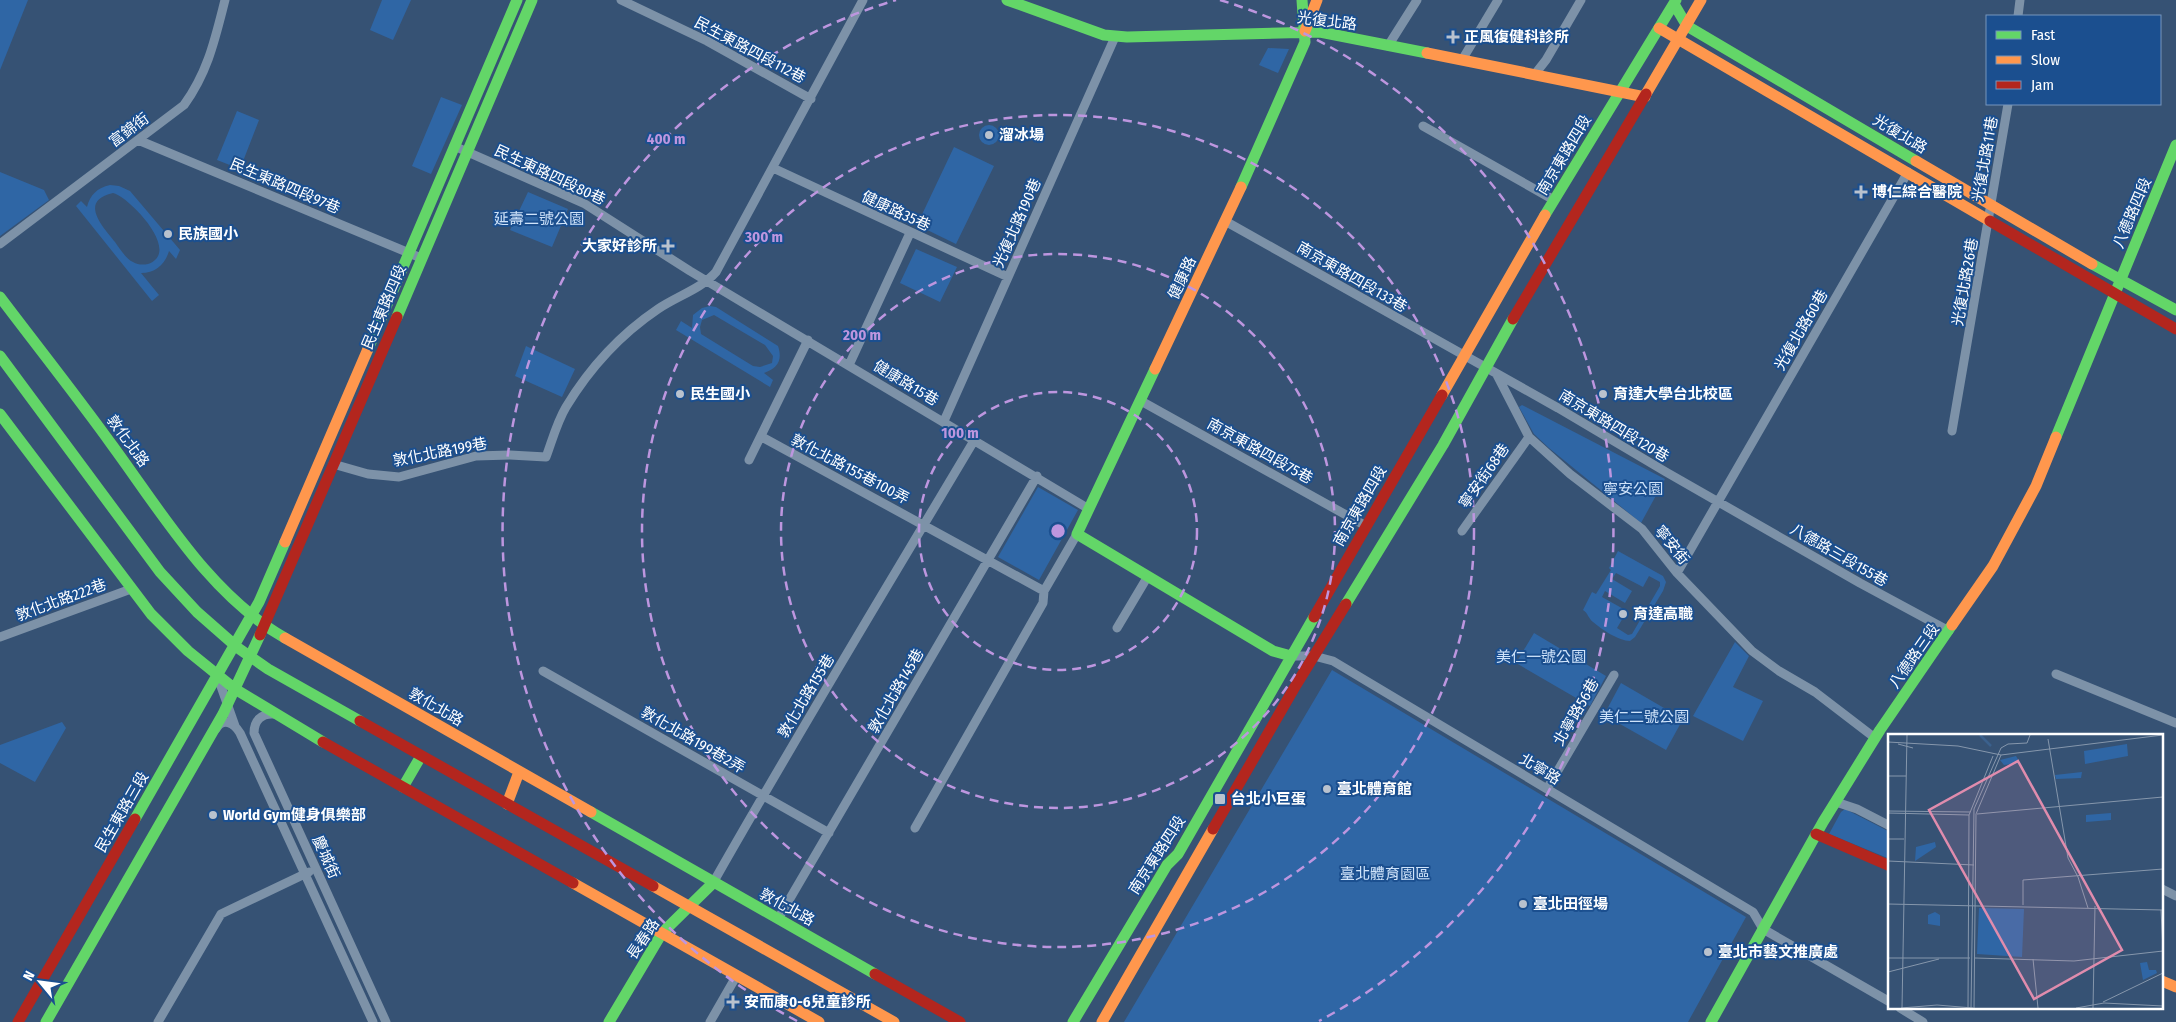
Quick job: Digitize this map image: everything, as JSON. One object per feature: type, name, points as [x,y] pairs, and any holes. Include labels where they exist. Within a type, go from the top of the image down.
[{"type":"main road","name":"民生東路四段","points":[[251,616],[269,580],[516,0]]},
{"type":"main road","name":"民生東路四段","points":[[264,626],[532,0]]},
{"type":"main road","name":"光復北路","points":[[1007,0],[1104,36],[1305,31],[1644,96]]},
{"type":"main road","name":"健康路","points":[[1076,534],[1090,509],[1141,401],[1306,42],[1302,0]]},
{"type":"main road","name":"健康路","points":[[1305,31],[1316,0]]},
{"type":"main road","points":[[1102,1022],[1314,656],[1443,445],[1471,397],[1485,367],[1701,0]]},
{"type":"main road","name":"光復北路","points":[[1672,1],[1687,26],[1991,205],[2176,310]]},
{"type":"main road","name":"南京東路四段","points":[[1073,1022],[1129,926],[1168,865],[1178,854],[1472,340],[1554,200],[1659,28],[1672,1]]},
{"type":"main road","name":"光復北路","points":[[1659,28],[2176,330]]},
{"type":"main road","name":"八德路四段","points":[[2114,293],[2176,145]]},
{"type":"main road","name":"八德路三段","points":[[1711,1022],[1816,834],[1876,738],[1993,566],[2036,486],[2114,293]]},
{"type":"main road","name":"敦化北路","points":[[0,297],[110,441],[190,553],[217,583],[264,626],[960,1022]]},
{"type":"main road","points":[[0,356],[160,572],[181,596],[250,656],[268,669],[421,756],[894,1022]]},
{"type":"main road","points":[[0,414],[131,589],[168,632],[235,689],[274,714],[819,1022]]},
{"type":"main road","points":[[1076,534],[1273,651],[1291,656]]},
{"type":"main road","name":"民生東路三段","points":[[18,1022],[251,616]]},
{"type":"main road","points":[[46,1022],[228,705],[264,626]]},
{"type":"main road","points":[[404,787],[421,756]]},
{"type":"main road","points":[[507,804],[519,772]]},
{"type":"main road","points":[[1816,834],[1888,865]]},
{"type":"main road","name":"長春路","points":[[612,1021],[662,933],[713,883]]},
{"type":"main road","points":[[2164,982],[2176,987]]},
{"type":"street","name":"富錦街","points":[[0,244],[173,114],[194,91],[210,57],[225,0]]},
{"type":"street","name":"民生東路四段112巷","points":[[621,0],[703,39],[811,98]]},
{"type":"street","points":[[708,281],[720,265],[864,0]]},
{"type":"street","points":[[1388,46],[1417,0]]},
{"type":"street","points":[[1462,60],[1498,0]]},
{"type":"street","points":[[1535,74],[1546,60],[1581,0]]},
{"type":"street","points":[[2018,15],[2020,0]]},
{"type":"street","name":"光復北路190巷","points":[[944,421],[1115,37]]},
{"type":"street","name":"光復北路11巷","points":[[1989,220],[2008,105]]},
{"type":"street","points":[[1424,126],[1554,200]]},
{"type":"street","name":"民生東路四段97巷","points":[[138,140],[421,258]]},
{"type":"street","name":"民生東路四段80巷","points":[[454,146],[585,204],[708,281]]},
{"type":"street","name":"健康路35巷","points":[[773,168],[1008,277]]},
{"type":"street","name":"光復北路60巷","points":[[1677,573],[1908,172]]},
{"type":"street","name":"光復北路26巷","points":[[1952,431],[1989,220]]},
{"type":"street","name":"南京東路四段133巷","points":[[1225,221],[1464,356]]},
{"type":"street","points":[[849,364],[910,233]]},
{"type":"street","name":"健康路15巷","points":[[708,281],[1090,509]]},
{"type":"street","name":"敦化北路199巷","points":[[333,464],[368,474],[399,477],[476,456],[546,457],[566,408],[596,365],[621,339],[658,309],[708,281]]},
{"type":"street","points":[[749,460],[762,437],[808,340]]},
{"type":"street","points":[[1464,356],[1497,374]]},
{"type":"street","name":"南京東路四段120巷","points":[[1497,374],[1717,501]]},
{"type":"street","name":"寧安街","points":[[1497,374],[1529,437],[1570,474],[1642,530],[1677,573],[1752,651],[1779,671],[1815,692],[1876,738]]},
{"type":"street","name":"南京東路四段75巷","points":[[1141,401],[1366,526]]},
{"type":"street","name":"敦化北路155巷100弄","points":[[762,437],[924,525]]},
{"type":"street","name":"寧安街68巷","points":[[1462,531],[1529,437]]},
{"type":"street","name":"敦化北路155巷","points":[[713,883],[763,795],[975,439]]},
{"type":"street","name":"敦化北路145巷","points":[[778,919],[1037,476]]},
{"type":"street","name":"八德路三段155巷","points":[[1717,501],[1934,625],[1948,630]]},
{"type":"street","points":[[924,525],[1044,592]]},
{"type":"street","name":"健康路","points":[[915,828],[1043,603],[1044,592],[1076,534]]},
{"type":"street","points":[[1117,628],[1148,576]]},
{"type":"street","name":"敦化北路222巷","points":[[0,637],[131,589]]},
{"type":"street","name":"北寧路","points":[[1291,656],[1314,656],[1333,661],[1753,912],[1762,929]]},
{"type":"street","name":"敦化北路199巷2弄","points":[[544,671],[829,833]]},
{"type":"street","points":[[2056,674],[2176,723]]},
{"type":"street","name":"慶城街","points":[[217,675],[235,726],[373,1022]]},
{"type":"street","name":"北寧路56巷","points":[[1547,789],[1614,676]]},
{"type":"street","name":"慶城街","points":[[274,714],[265,714],[258,719],[254,728],[254,734],[386,1022]]},
{"type":"street","points":[[213,732],[222,723],[231,723],[235,726]]},
{"type":"street","points":[[1836,802],[1857,809],[1888,825]]},
{"type":"street","points":[[158,1022],[221,914],[316,869]]},
{"type":"street","points":[[2164,890],[2176,896]]},
{"type":"street","points":[[1762,929],[1888,1001]]},
{"type":"street","points":[[710,1022],[737,976]]},
{"type":"street","points":[[1903,1010],[1923,1022]]},
{"type":"green space","points":[[0,0],[28,0],[0,70]]},
{"type":"green space","points":[[382,0],[411,0],[393,40],[370,30]]},
{"type":"green space","points":[[1268,48],[1289,49],[1278,73],[1259,65]]},
{"type":"green space","points":[[441,97],[462,105],[431,174],[412,166]]},
{"type":"green space","points":[[237,111],[259,120],[240,169],[217,160]]},
{"type":"green space","name":"溜冰場","points":[[989,125],[996,128],[999,135],[996,142],[989,145],[982,142],[979,135],[982,128]]},
{"type":"green space","points":[[954,147],[994,166],[956,244],[917,225]]},
{"type":"green space","points":[[0,172],[44,190],[49,200],[0,236]]},
{"type":"green space","points":[[110,185],[119,186],[130,191],[180,250],[176,259],[169,251],[159,267],[151,272],[141,273],[159,295],[152,301],[76,206],[81,201],[87,207],[95,193],[101,188]],"holes":[[[113,193],[120,196],[140,214],[156,237],[159,248],[157,258],[148,264],[142,265],[130,261],[96,215],[95,208],[97,202],[103,197]]]},
{"type":"green space","name":"延壽二號公園","points":[[528,192],[568,209],[552,247],[510,230]]},
{"type":"green space","points":[[916,249],[957,267],[940,302],[900,283]]},
{"type":"green space","points":[[716,307],[778,346],[780,356],[778,363],[764,373],[773,380],[770,387],[676,330],[681,321],[692,328],[693,315],[702,308]],"holes":[[[714,315],[765,345],[773,356],[772,363],[760,367],[753,366],[701,334],[702,320]]]},
{"type":"green space","points":[[526,346],[575,369],[562,397],[515,376]]},
{"type":"green space","name":"寧安公園","points":[[1522,405],[1665,479],[1641,523],[1534,434],[1519,407]]},
{"type":"green space","points":[[1038,487],[1078,510],[1039,580],[998,557]]},
{"type":"green space","points":[[1618,551],[1663,576],[1666,582],[1663,591],[1635,637],[1630,641],[1605,631],[1596,625],[1583,610],[1592,592],[1596,594],[1611,570],[1609,568]],"holes":[[[1616,573],[1643,587],[1649,576],[1660,582],[1660,586],[1632,634],[1628,635],[1617,628],[1627,611],[1602,597],[1605,591],[1625,603],[1632,591],[1612,579]]]},
{"type":"green space","name":"美仁一號公園","points":[[1534,633],[1606,676],[1590,706],[1516,663]]},
{"type":"green space","points":[[1735,642],[1749,656],[1733,687],[1763,701],[1743,741],[1693,716]]},
{"type":"green space","name":"臺北體育園區","points":[[1332,670],[1746,917],[1688,1022],[1124,1022]]},
{"type":"green space","name":"美仁二號公園","points":[[1621,683],[1683,719],[1666,750],[1604,715]]},
{"type":"green space","points":[[62,722],[66,728],[35,782],[0,763],[0,745]]},
{"type":"green space","points":[[1845,809],[1888,831],[1888,858],[1829,834],[1841,812]]},
{"type":"traffic: fast","points":[[368,349],[517,0]]},
{"type":"traffic: fast","points":[[397,317],[532,0]]},
{"type":"traffic: fast","points":[[1007,0],[1104,35],[1127,37],[1320,32],[1427,53]]},
{"type":"traffic: fast","points":[[1241,187],[1305,42],[1302,0]]},
{"type":"traffic: fast","points":[[1545,215],[1676,0]]},
{"type":"traffic: fast","points":[[1674,4],[1687,26],[1916,161]]},
{"type":"traffic: fast","points":[[2056,437],[2176,145]]},
{"type":"traffic: fast","points":[[2092,264],[2176,310]]},
{"type":"traffic: fast","points":[[0,297],[85,408],[189,551],[233,599],[258,620],[285,638]]},
{"type":"traffic: fast","points":[[1346,604],[1443,445],[1513,319]]},
{"type":"traffic: fast","points":[[0,356],[160,572],[197,612],[238,648],[268,669],[360,721]]},
{"type":"traffic: fast","points":[[1155,369],[1077,534],[1273,651],[1291,656]]},
{"type":"traffic: fast","points":[[0,414],[151,614],[188,651],[235,689],[323,742]]},
{"type":"traffic: fast","points":[[135,819],[259,602],[285,542]]},
{"type":"traffic: fast","points":[[1073,1022],[1167,865],[1178,854],[1314,617]]},
{"type":"traffic: fast","points":[[1711,1022],[1823,822],[1880,730],[1952,625]]},
{"type":"traffic: fast","points":[[46,1022],[223,714],[260,635]]},
{"type":"traffic: fast","points":[[403,787],[421,756]]},
{"type":"traffic: fast","points":[[591,812],[875,974]]},
{"type":"traffic: fast","points":[[609,1022],[662,933],[713,883]]},
{"type":"traffic: slow","points":[[1305,31],[1317,0]]},
{"type":"traffic: slow","points":[[1646,94],[1701,0]]},
{"type":"traffic: slow","points":[[1659,28],[1990,221]]},
{"type":"traffic: slow","points":[[1427,53],[1645,97]]},
{"type":"traffic: slow","points":[[1916,161],[2092,264]]},
{"type":"traffic: slow","points":[[1155,369],[1241,187]]},
{"type":"traffic: slow","points":[[1442,395],[1545,215]]},
{"type":"traffic: slow","points":[[285,542],[368,349]]},
{"type":"traffic: slow","points":[[1952,625],[1993,566],[2036,486],[2056,437]]},
{"type":"traffic: slow","points":[[285,638],[591,812]]},
{"type":"traffic: slow","points":[[507,804],[519,772]]},
{"type":"traffic: slow","points":[[1102,1022],[1213,829]]},
{"type":"traffic: slow","points":[[573,883],[819,1022]]},
{"type":"traffic: slow","points":[[653,886],[894,1022]]},
{"type":"traffic: slow","points":[[2164,982],[2176,987]]},
{"type":"traffic: jam","points":[[1513,319],[1646,94]]},
{"type":"traffic: jam","points":[[1990,221],[2176,329]]},
{"type":"traffic: jam","points":[[260,635],[397,317]]},
{"type":"traffic: jam","points":[[1314,617],[1442,395]]},
{"type":"traffic: jam","points":[[1213,829],[1296,685],[1346,604]]},
{"type":"traffic: jam","points":[[360,721],[653,886]]},
{"type":"traffic: jam","points":[[323,742],[573,883]]},
{"type":"traffic: jam","points":[[18,1022],[135,819]]},
{"type":"traffic: jam","points":[[1816,834],[1888,865]]},
{"type":"traffic: jam","points":[[875,974],[960,1022]]},
{"type":"place","name":"正風復健科診所","points":[[1453,37]]},
{"type":"place","name":"溜冰場","points":[[989,135]]},
{"type":"place","name":"博仁綜合醫院","points":[[1861,192]]},
{"type":"place","name":"民族國小","points":[[168,234]]},
{"type":"place","name":"大家好診所","points":[[668,246]]},
{"type":"place","name":"民生國小","points":[[680,394]]},
{"type":"place","name":"育達大學台北校區","points":[[1603,394]]},
{"type":"place","name":"育達高職","points":[[1623,614]]},
{"type":"place","name":"臺北體育館","points":[[1327,789]]},
{"type":"place","name":"台北小巨蛋","points":[[1220,799]]},
{"type":"place","name":"World Gym健身俱樂部","points":[[213,815]]},
{"type":"place","name":"臺北田徑場","points":[[1523,904]]},
{"type":"place","name":"臺北市藝文推廣處","points":[[1708,952]]},
{"type":"place","name":"安而康0-6兒童診所","points":[[733,1002]]}]
